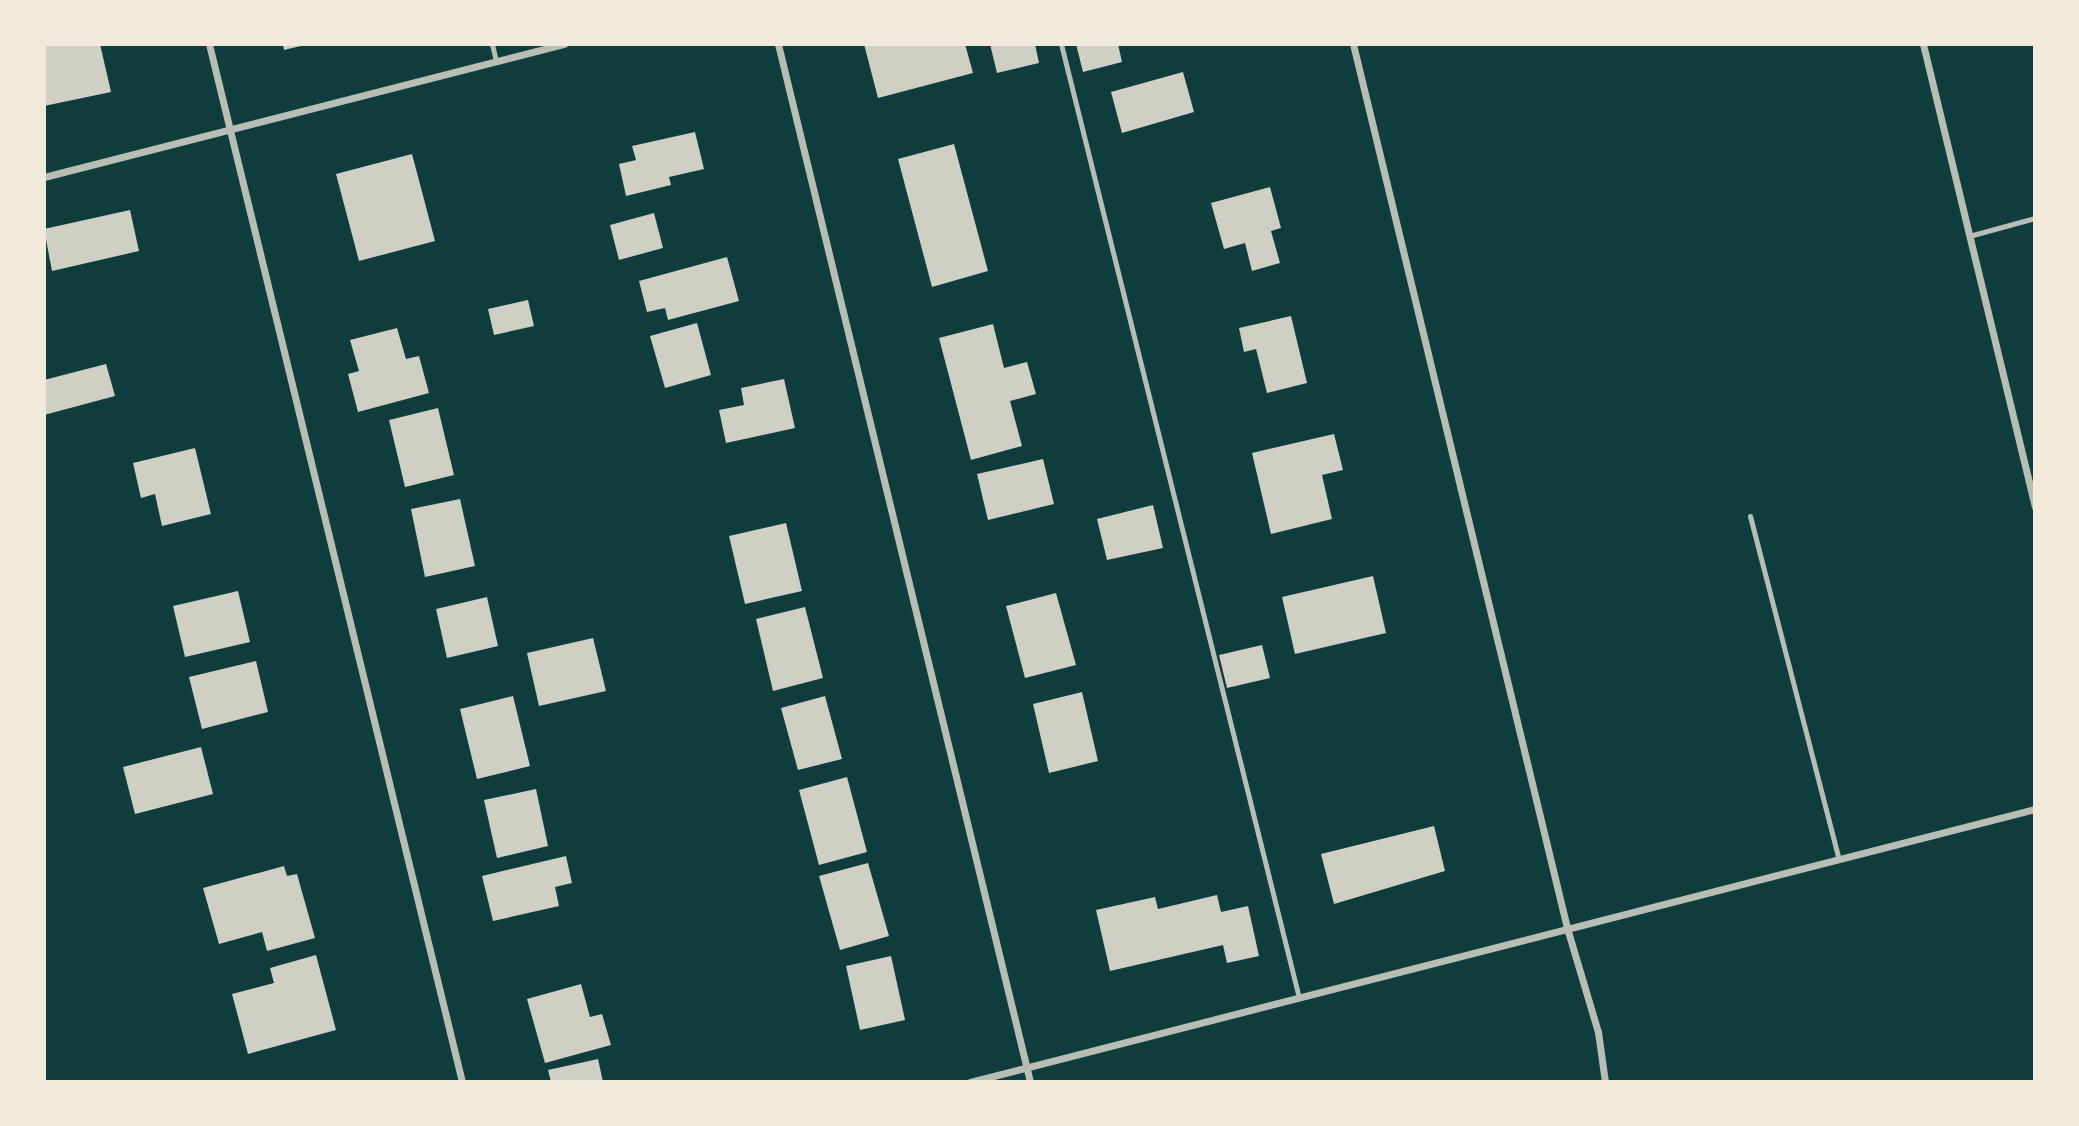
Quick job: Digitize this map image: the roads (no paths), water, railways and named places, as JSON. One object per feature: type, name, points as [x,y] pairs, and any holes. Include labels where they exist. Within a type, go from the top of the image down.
[{"type":"street","points":[[209,44],[462,1082]]},
{"type":"street","points":[[44,177],[564,44]]},
{"type":"street","points":[[778,44],[1030,1082]]},
{"type":"street","points":[[1353,44],[1567,928],[1598,1032],[1605,1082]]},
{"type":"street","points":[[1923,44],[2035,507]]},
{"type":"street","points":[[970,1082],[2035,808]]},
{"type":"lane","points":[[492,44],[496,62]]},
{"type":"lane","points":[[1060,44],[1298,998]]},
{"type":"lane","points":[[1969,236],[2035,218]]},
{"type":"lane","points":[[1750,516],[1839,859]]}]
